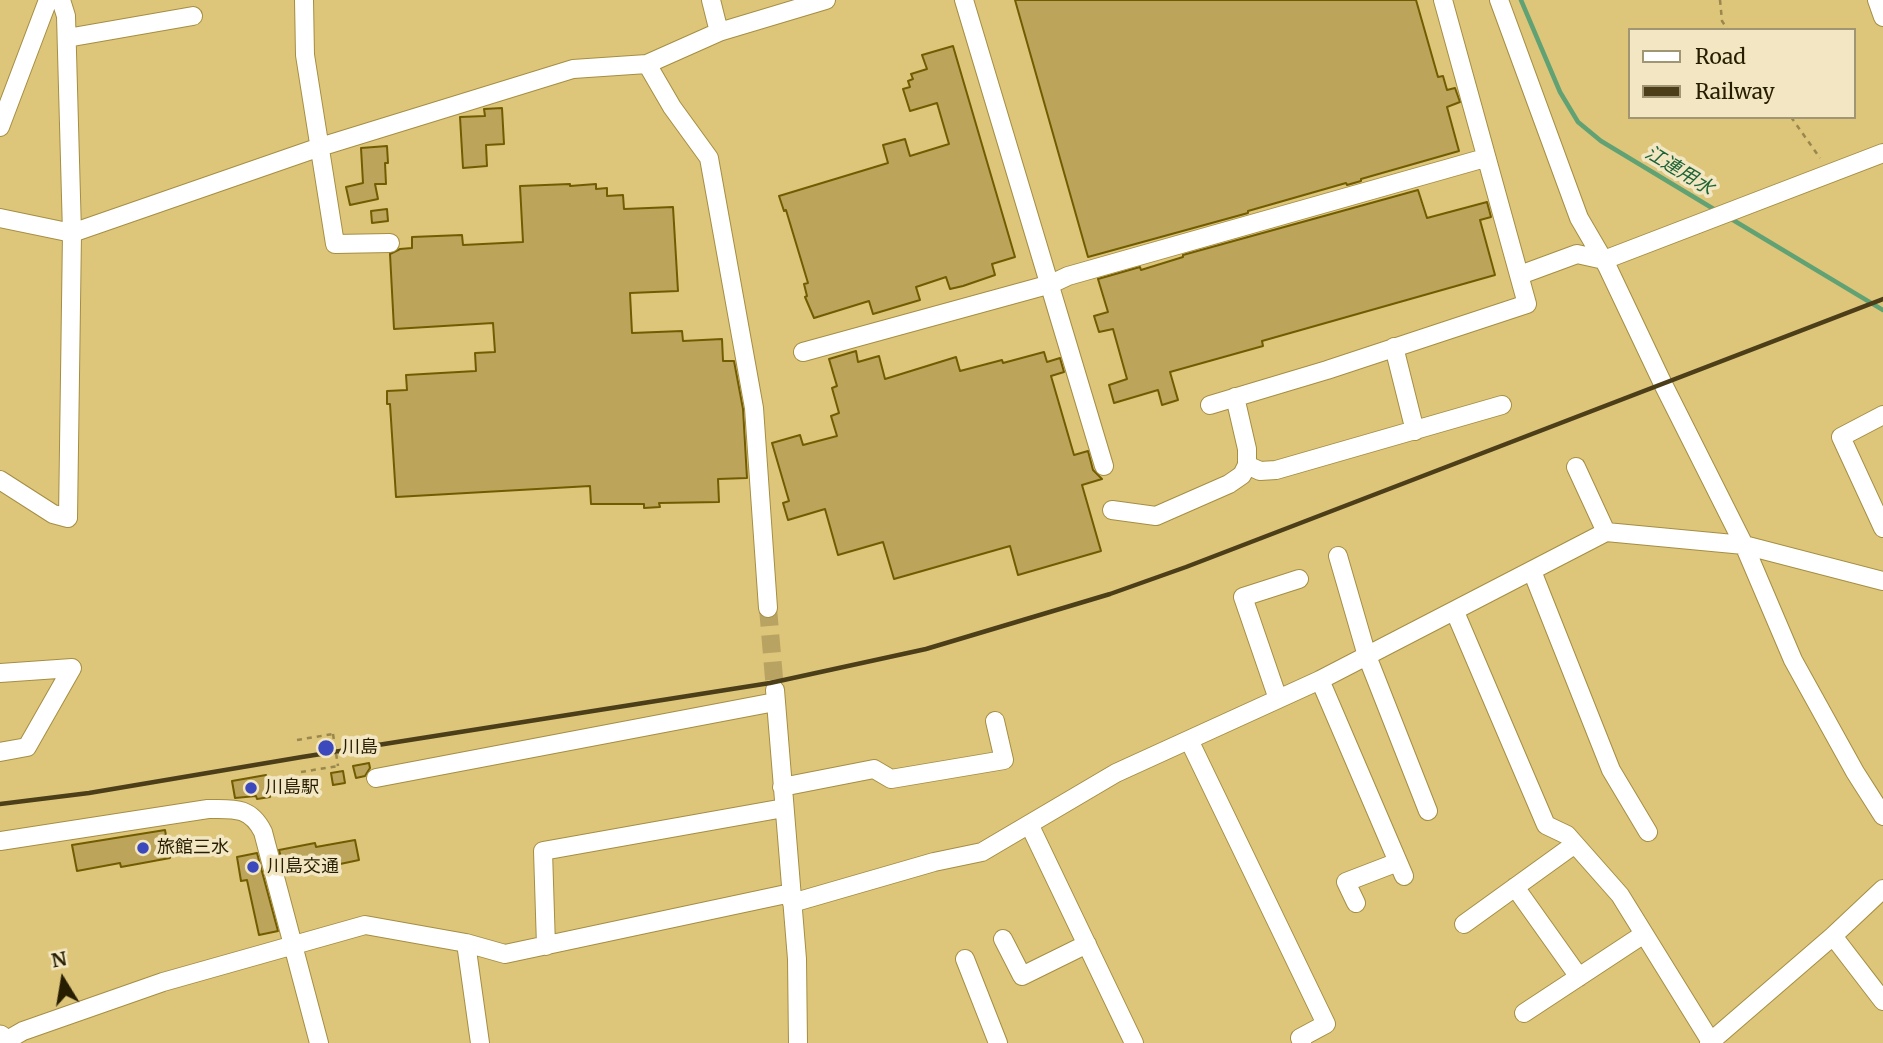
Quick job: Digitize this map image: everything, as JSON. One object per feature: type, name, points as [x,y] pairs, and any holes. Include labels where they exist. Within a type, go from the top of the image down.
[{"type":"main road","points":[[0,1037],[3,1043]]},
{"type":"street","points":[[0,127],[48,0]]},
{"type":"street","points":[[0,480],[53,514],[68,518],[72,233],[66,16],[61,0]]},
{"type":"street","points":[[304,0],[305,55],[335,244],[390,243]]},
{"type":"street","points":[[711,0],[719,32]]},
{"type":"street","points":[[0,218],[72,233],[320,147],[573,69],[648,64],[719,32],[826,0]]},
{"type":"street","points":[[964,0],[1104,466]]},
{"type":"street","points":[[1210,405],[1327,370],[1527,304],[1443,0]]},
{"type":"street","points":[[1499,0],[1579,218],[1604,260],[1744,545],[1793,660],[1855,772],[1883,816]]},
{"type":"street","points":[[1877,0],[1883,17]]},
{"type":"street","points":[[67,38],[193,16]]},
{"type":"street","points":[[648,64],[672,107],[709,159],[754,408],[768,608]]},
{"type":"street","points":[[1520,275],[1577,254],[1604,260],[1883,153]]},
{"type":"street","points":[[803,352],[1051,284],[1068,276],[1485,158]]},
{"type":"street","points":[[1394,347],[1415,431]]},
{"type":"street","points":[[1112,510],[1156,516],[1229,484],[1242,475],[1247,465],[1247,449],[1235,397]]},
{"type":"street","points":[[1247,465],[1260,471],[1276,470],[1502,405]]},
{"type":"street","points":[[1883,415],[1841,437],[1883,528]]},
{"type":"street","points":[[1576,467],[1606,532]]},
{"type":"street","points":[[3,1043],[23,1031],[163,982],[365,925],[466,943],[505,954],[791,898],[982,852],[1116,773],[1320,680],[1606,532],[1744,545],[1883,581]]},
{"type":"street","points":[[1338,556],[1367,656],[1428,811]]},
{"type":"street","points":[[1532,570],[1611,770],[1648,832]]},
{"type":"street","points":[[1278,699],[1243,597],[1299,579]]},
{"type":"street","points":[[1455,612],[1546,825],[1567,835],[1620,895],[1710,1042],[1883,889]]},
{"type":"street","points":[[0,673],[72,668],[27,747],[0,752]]},
{"type":"street","points":[[1320,680],[1401,869],[1346,882],[1356,902]]},
{"type":"street","points":[[376,778],[775,696],[797,959],[798,1043]]},
{"type":"street","points":[[782,787],[874,769],[891,779],[1004,760],[995,721]]},
{"type":"street","points":[[1189,740],[1326,1024],[1300,1038],[1302,1043]]},
{"type":"street","points":[[547,946],[543,851],[784,808]]},
{"type":"street","points":[[0,841],[208,809],[234,809],[248,813],[258,820],[263,832],[320,1043]]},
{"type":"street","points":[[1030,826],[1134,1043]]},
{"type":"street","points":[[1464,924],[1575,844]]},
{"type":"street","points":[[1514,887],[1579,977]]},
{"type":"street","points":[[1524,1013],[1644,934]]},
{"type":"street","points":[[1833,936],[1883,1001]]},
{"type":"street","points":[[1003,939],[1022,976],[1087,944]]},
{"type":"street","points":[[466,943],[480,1043]]},
{"type":"street","points":[[965,958],[998,1043]]},
{"type":"path","points":[[1720,0],[1721,21],[1726,28]]},
{"type":"path","points":[[1792,119],[1830,172]]},
{"type":"path","points":[[297,740],[333,734],[338,766],[301,772]]},
{"type":"building","points":[[1015,0],[1416,0],[1438,77],[1443,76],[1447,90],[1455,88],[1460,102],[1447,107],[1459,151],[1088,257]]},
{"type":"building","points":[[953,46],[1015,257],[992,264],[995,275],[963,286],[950,289],[946,277],[916,287],[920,300],[873,314],[869,301],[814,318],[805,297],[804,284],[808,283],[786,210],[784,211],[779,196],[888,163],[883,145],[905,139],[910,156],[949,144],[937,103],[910,111],[903,89],[910,87],[908,81],[913,79],[911,74],[927,69],[922,55]]},
{"type":"building","points":[[502,108],[504,144],[486,145],[487,166],[463,168],[460,117],[485,116],[484,109]]},
{"type":"building","points":[[387,146],[386,184],[375,184],[378,199],[350,205],[346,187],[363,183],[361,148]]},
{"type":"building","points":[[596,184],[596,189],[607,188],[607,196],[623,195],[624,209],[673,207],[678,291],[630,293],[632,333],[682,331],[683,341],[722,339],[723,361],[734,361],[743,409],[747,478],[718,479],[719,502],[659,503],[660,507],[644,508],[644,504],[591,504],[590,486],[396,497],[387,391],[407,390],[406,375],[476,371],[475,353],[495,352],[493,323],[394,329],[390,254],[400,249],[412,248],[412,237],[462,235],[463,245],[523,242],[520,186]]},
{"type":"building","points":[[1418,190],[1427,218],[1487,202],[1491,217],[1480,220],[1495,275],[1262,341],[1263,346],[1170,372],[1178,400],[1162,405],[1158,390],[1114,403],[1109,385],[1127,379],[1113,329],[1099,332],[1094,316],[1108,312],[1098,279],[1140,267],[1141,270],[1183,255]]},
{"type":"building","points":[[387,209],[388,221],[372,223],[371,211]]},
{"type":"building","points":[[856,351],[858,362],[879,356],[885,379],[956,357],[960,371],[1044,352],[1047,362],[1060,358],[1064,372],[1051,376],[1074,455],[1088,451],[1093,470],[1102,479],[1082,485],[1101,551],[1018,575],[1010,546],[894,579],[883,542],[838,555],[825,509],[788,520],[783,503],[789,501],[772,443],[800,435],[803,445],[837,436],[831,416],[839,413],[832,388],[837,386],[829,359]]},
{"type":"building","points":[[369,763],[370,768],[365,776],[356,778],[353,766]]},
{"type":"building","points":[[343,771],[345,783],[333,785],[331,773]]},
{"type":"building","name":"川島駅","points":[[266,775],[270,797],[235,798],[232,781]]},
{"type":"building","points":[[165,830],[170,858],[121,867],[120,863],[77,871],[72,845]]},
{"type":"building","points":[[355,840],[359,860],[326,867],[324,860],[284,868],[279,850],[315,843],[316,847]]},
{"type":"building","points":[[257,853],[278,931],[259,935],[247,880],[241,881],[237,857]]},
{"type":"waterway","name":"江連用水","points":[[1521,0],[1560,92],[1578,122],[1601,141],[1717,211]]},
{"type":"waterway","name":"江連用水","points":[[1728,217],[1883,310]]},
{"type":"tunnel","points":[[768,608],[775,690]]},
{"type":"railway","points":[[0,804],[89,793],[770,683],[926,649],[1110,594],[1186,567],[1883,299]]},
{"type":"place","name":"川島","points":[[326,748]]},
{"type":"place","name":"川島駅","points":[[251,788]]},
{"type":"place","name":"旅館三水","points":[[143,848]]},
{"type":"place","name":"川島交通","points":[[253,867]]}]
